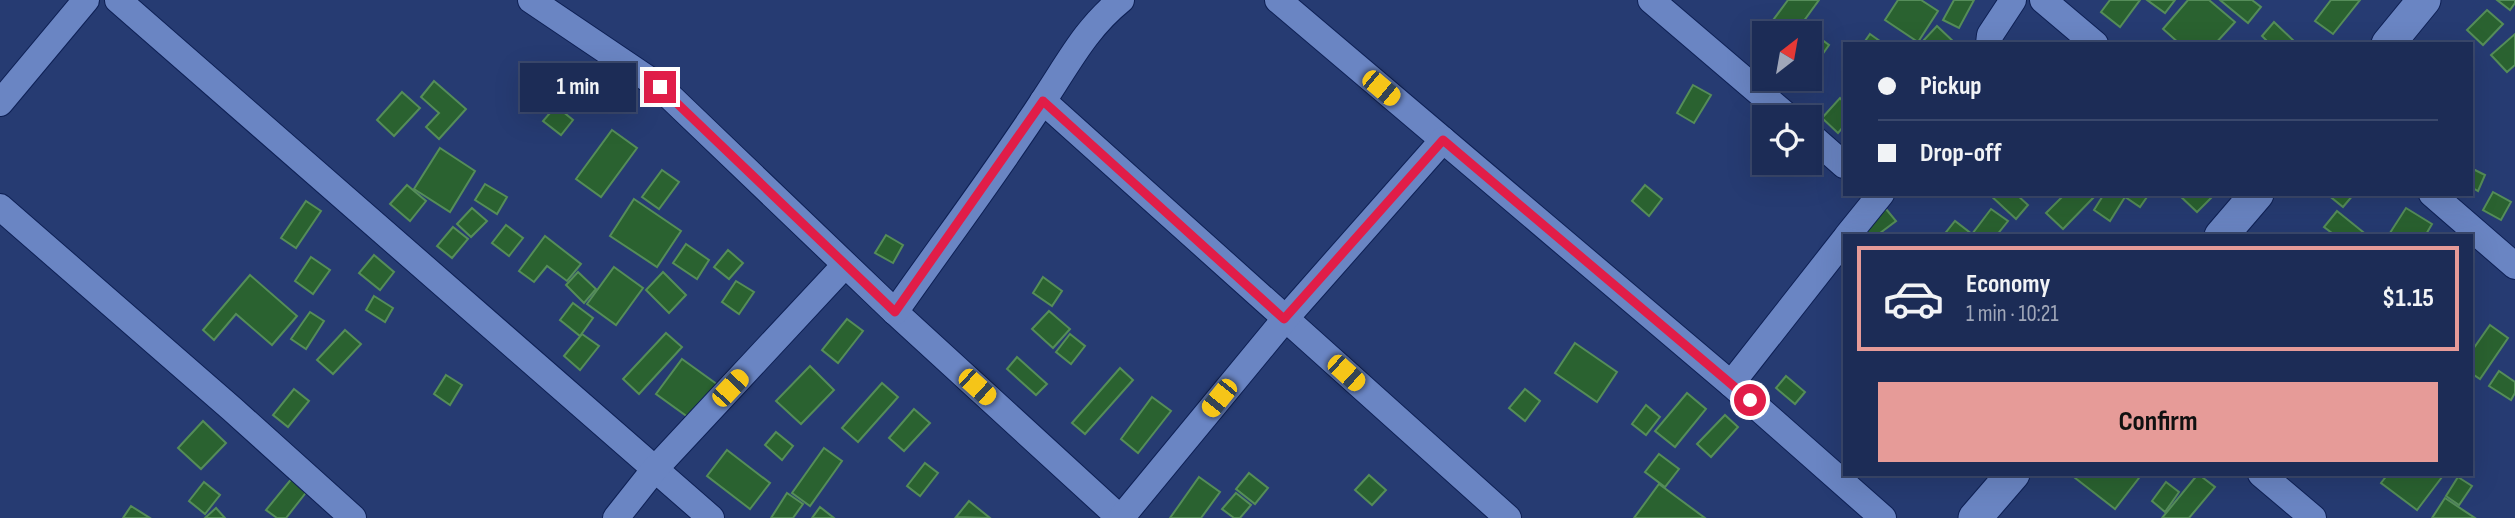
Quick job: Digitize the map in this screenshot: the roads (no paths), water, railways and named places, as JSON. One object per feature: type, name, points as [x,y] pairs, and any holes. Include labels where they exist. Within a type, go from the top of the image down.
[{"type":"street","points":[[0,103],[86,0]]},
{"type":"street","points":[[118,0],[711,518]]},
{"type":"street","points":[[531,0],[660,87],[895,312],[1121,518],[1284,319],[1443,140]]},
{"type":"street","points":[[895,312],[1086,35],[1105,13],[1121,0]]},
{"type":"street","points":[[1278,0],[1731,384],[1883,518]]},
{"type":"street","points":[[1651,0],[1774,105]]},
{"type":"street","points":[[1989,42],[1990,35],[2013,0]]},
{"type":"street","points":[[2043,0],[2093,42]]},
{"type":"street","points":[[2389,42],[2420,1]]},
{"type":"street","points":[[1043,101],[1508,518]]},
{"type":"street","points":[[1822,146],[1843,164]]},
{"type":"street","points":[[1849,234],[1879,196]]},
{"type":"street","points":[[2223,234],[2255,196]]},
{"type":"street","points":[[2433,196],[2515,266]]},
{"type":"street","points":[[0,207],[353,518]]},
{"type":"street","points":[[1731,384],[1843,242]]},
{"type":"street","points":[[616,518],[654,470],[845,265]]},
{"type":"street","points":[[1975,518],[2011,476]]},
{"type":"street","points":[[2263,476],[2313,518]]}]
